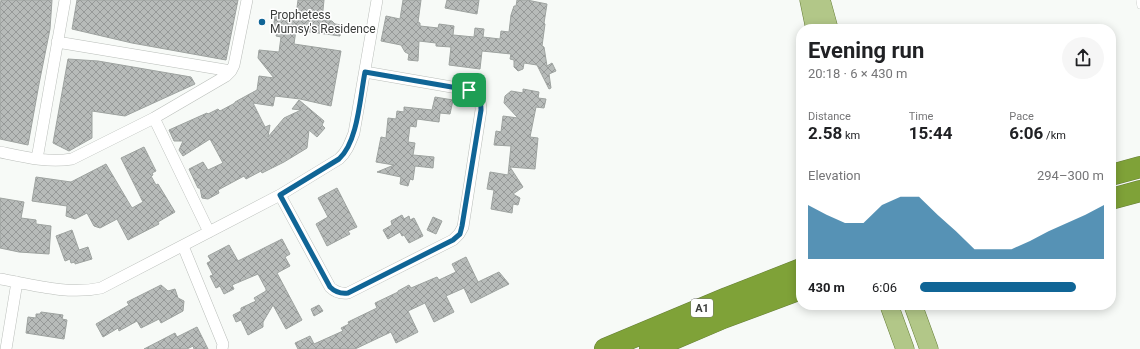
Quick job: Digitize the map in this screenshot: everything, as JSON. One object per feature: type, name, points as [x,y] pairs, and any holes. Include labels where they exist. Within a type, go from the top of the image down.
[{"type":"highway","points":[[1116,198],[1140,191]]},
{"type":"highway","name":"A1","points":[[605,349],[796,271]]},
{"type":"highway","name":"A1","points":[[650,349],[722,318],[796,291]]},
{"type":"main road","points":[[809,0],[814,24]]},
{"type":"main road","points":[[821,0],[828,24]]},
{"type":"main road","points":[[891,310],[905,349]]},
{"type":"main road","points":[[915,310],[929,349]]},
{"type":"street","points":[[37,159],[65,0]]},
{"type":"street","points":[[0,152],[37,159],[58,161],[72,159],[154,118],[226,76],[231,71],[234,64],[247,0]]},
{"type":"street","points":[[0,279],[67,291],[88,291],[101,288],[280,195],[339,159],[344,155],[354,133],[377,0]]},
{"type":"street","points":[[57,42],[231,71]]},
{"type":"street","points":[[280,195],[330,287],[334,291],[341,294],[355,290],[453,240],[460,234],[481,110],[481,104],[478,97],[475,93],[469,90],[365,72]]},
{"type":"street","points":[[154,118],[208,232]]},
{"type":"street","points":[[183,246],[223,344],[222,349]]},
{"type":"street","points":[[6,349],[17,282]]},
{"type":"lane","points":[[1139,0],[1140,6]]},
{"type":"building","points":[[1,0],[52,0],[50,29],[28,145],[0,139]]},
{"type":"building","points":[[77,0],[238,0],[226,60],[132,43],[72,29]]},
{"type":"building","points":[[298,0],[324,0],[322,20],[332,21],[335,24],[342,25],[340,36],[296,30],[294,44],[341,51],[331,106],[300,99],[275,96],[273,106],[253,103],[265,127],[270,125],[268,137],[284,118],[301,110],[292,109],[299,100],[324,121],[322,125],[325,128],[317,137],[309,130],[307,148],[284,162],[246,179],[244,176],[218,190],[219,193],[208,199],[202,198],[200,188],[198,188],[189,169],[203,162],[208,170],[223,163],[210,139],[183,156],[179,150],[183,141],[174,141],[169,130],[207,113],[208,114],[218,109],[220,111],[257,90],[259,76],[274,78],[258,58],[259,50],[279,52],[281,37],[276,36],[278,29],[273,28],[276,11],[296,15]]},
{"type":"building","points":[[403,0],[421,0],[418,22],[420,23],[420,26],[438,28],[439,24],[454,26],[453,35],[474,37],[475,28],[484,29],[483,37],[500,39],[501,31],[509,32],[511,15],[514,6],[516,6],[517,0],[527,0],[547,4],[542,46],[544,47],[547,66],[552,63],[556,71],[549,74],[551,88],[549,89],[537,65],[524,63],[523,69],[518,71],[514,67],[514,60],[510,59],[511,54],[482,51],[480,69],[449,65],[451,47],[436,46],[436,43],[419,41],[418,61],[408,60],[409,54],[405,52],[401,45],[381,41],[386,16],[400,19]]},
{"type":"building","points":[[447,0],[479,0],[477,14],[445,8]]},
{"type":"building","points":[[68,59],[98,61],[191,77],[195,84],[125,116],[92,111],[92,138],[69,151],[53,143]]},
{"type":"building","points":[[523,89],[539,92],[538,98],[546,99],[544,108],[536,107],[530,137],[538,138],[535,169],[510,167],[523,187],[513,194],[520,198],[518,205],[513,204],[512,213],[491,209],[494,190],[487,189],[490,172],[508,175],[511,146],[494,145],[496,131],[501,132],[503,116],[518,118],[504,103],[505,96],[511,91],[523,93]]},
{"type":"building","points":[[435,97],[453,100],[450,114],[440,113],[439,122],[417,119],[416,127],[410,126],[408,142],[415,143],[413,155],[434,157],[433,168],[415,166],[413,180],[410,179],[408,186],[400,184],[401,177],[377,172],[394,165],[376,162],[381,137],[386,138],[388,118],[396,119],[397,111],[404,112],[404,107],[432,110]]},
{"type":"building","points":[[144,147],[156,171],[152,173],[153,175],[151,176],[156,185],[158,184],[175,212],[158,222],[159,224],[128,240],[117,219],[100,228],[94,226],[87,213],[75,219],[66,216],[67,206],[32,201],[36,177],[71,182],[106,164],[132,208],[143,202],[121,158]]},
{"type":"building","points":[[337,188],[357,227],[348,231],[350,234],[327,246],[316,224],[328,217],[318,198]]},
{"type":"building","points":[[0,198],[24,202],[21,218],[36,220],[36,224],[51,226],[49,254],[19,252],[0,248]]},
{"type":"building","points":[[402,215],[404,219],[409,216],[410,220],[414,218],[423,236],[409,243],[400,232],[388,239],[383,230],[392,225],[391,221]]},
{"type":"building","points":[[433,217],[442,221],[436,234],[427,230]]},
{"type":"building","points":[[72,230],[79,250],[88,247],[92,259],[75,264],[75,262],[71,263],[70,259],[65,261],[56,236]]},
{"type":"building","points":[[282,239],[290,254],[285,257],[290,266],[277,273],[302,320],[286,329],[273,305],[263,322],[263,327],[248,335],[241,320],[236,322],[233,315],[241,311],[241,308],[256,301],[254,298],[266,291],[266,289],[258,274],[232,285],[234,289],[224,294],[220,286],[216,288],[210,276],[213,275],[207,263],[211,261],[208,256],[229,245],[238,261]]},
{"type":"building","points":[[466,257],[478,282],[499,272],[509,284],[471,303],[464,288],[446,296],[454,312],[434,322],[425,303],[408,311],[418,332],[396,343],[391,332],[355,349],[298,349],[295,343],[310,336],[314,344],[343,331],[341,328],[349,324],[348,322],[377,308],[375,303],[409,285],[411,288],[437,277],[439,280],[456,272],[452,264]]},
{"type":"building","points":[[161,285],[168,291],[175,289],[178,298],[184,301],[183,311],[161,323],[159,319],[141,328],[137,321],[119,331],[118,328],[103,337],[96,324],[129,305],[127,302]]},
{"type":"building","points":[[319,305],[323,311],[314,316],[311,309]]},
{"type":"building","points":[[41,312],[63,315],[62,319],[67,320],[64,339],[26,333],[28,317],[36,318],[36,314],[40,314]]},
{"type":"building","points":[[197,327],[208,349],[194,349],[193,346],[187,349],[144,349],[175,333],[177,337]]},
{"type":"place","name":"Prophetess Mumsy's Residence","points":[[262,22]]},
{"type":"route","points":[[365,72],[469,90],[475,93],[478,97],[481,104],[481,110],[460,234],[453,240],[348,293],[341,294],[334,291],[330,287],[280,195],[344,155],[354,133],[365,72]]}]
